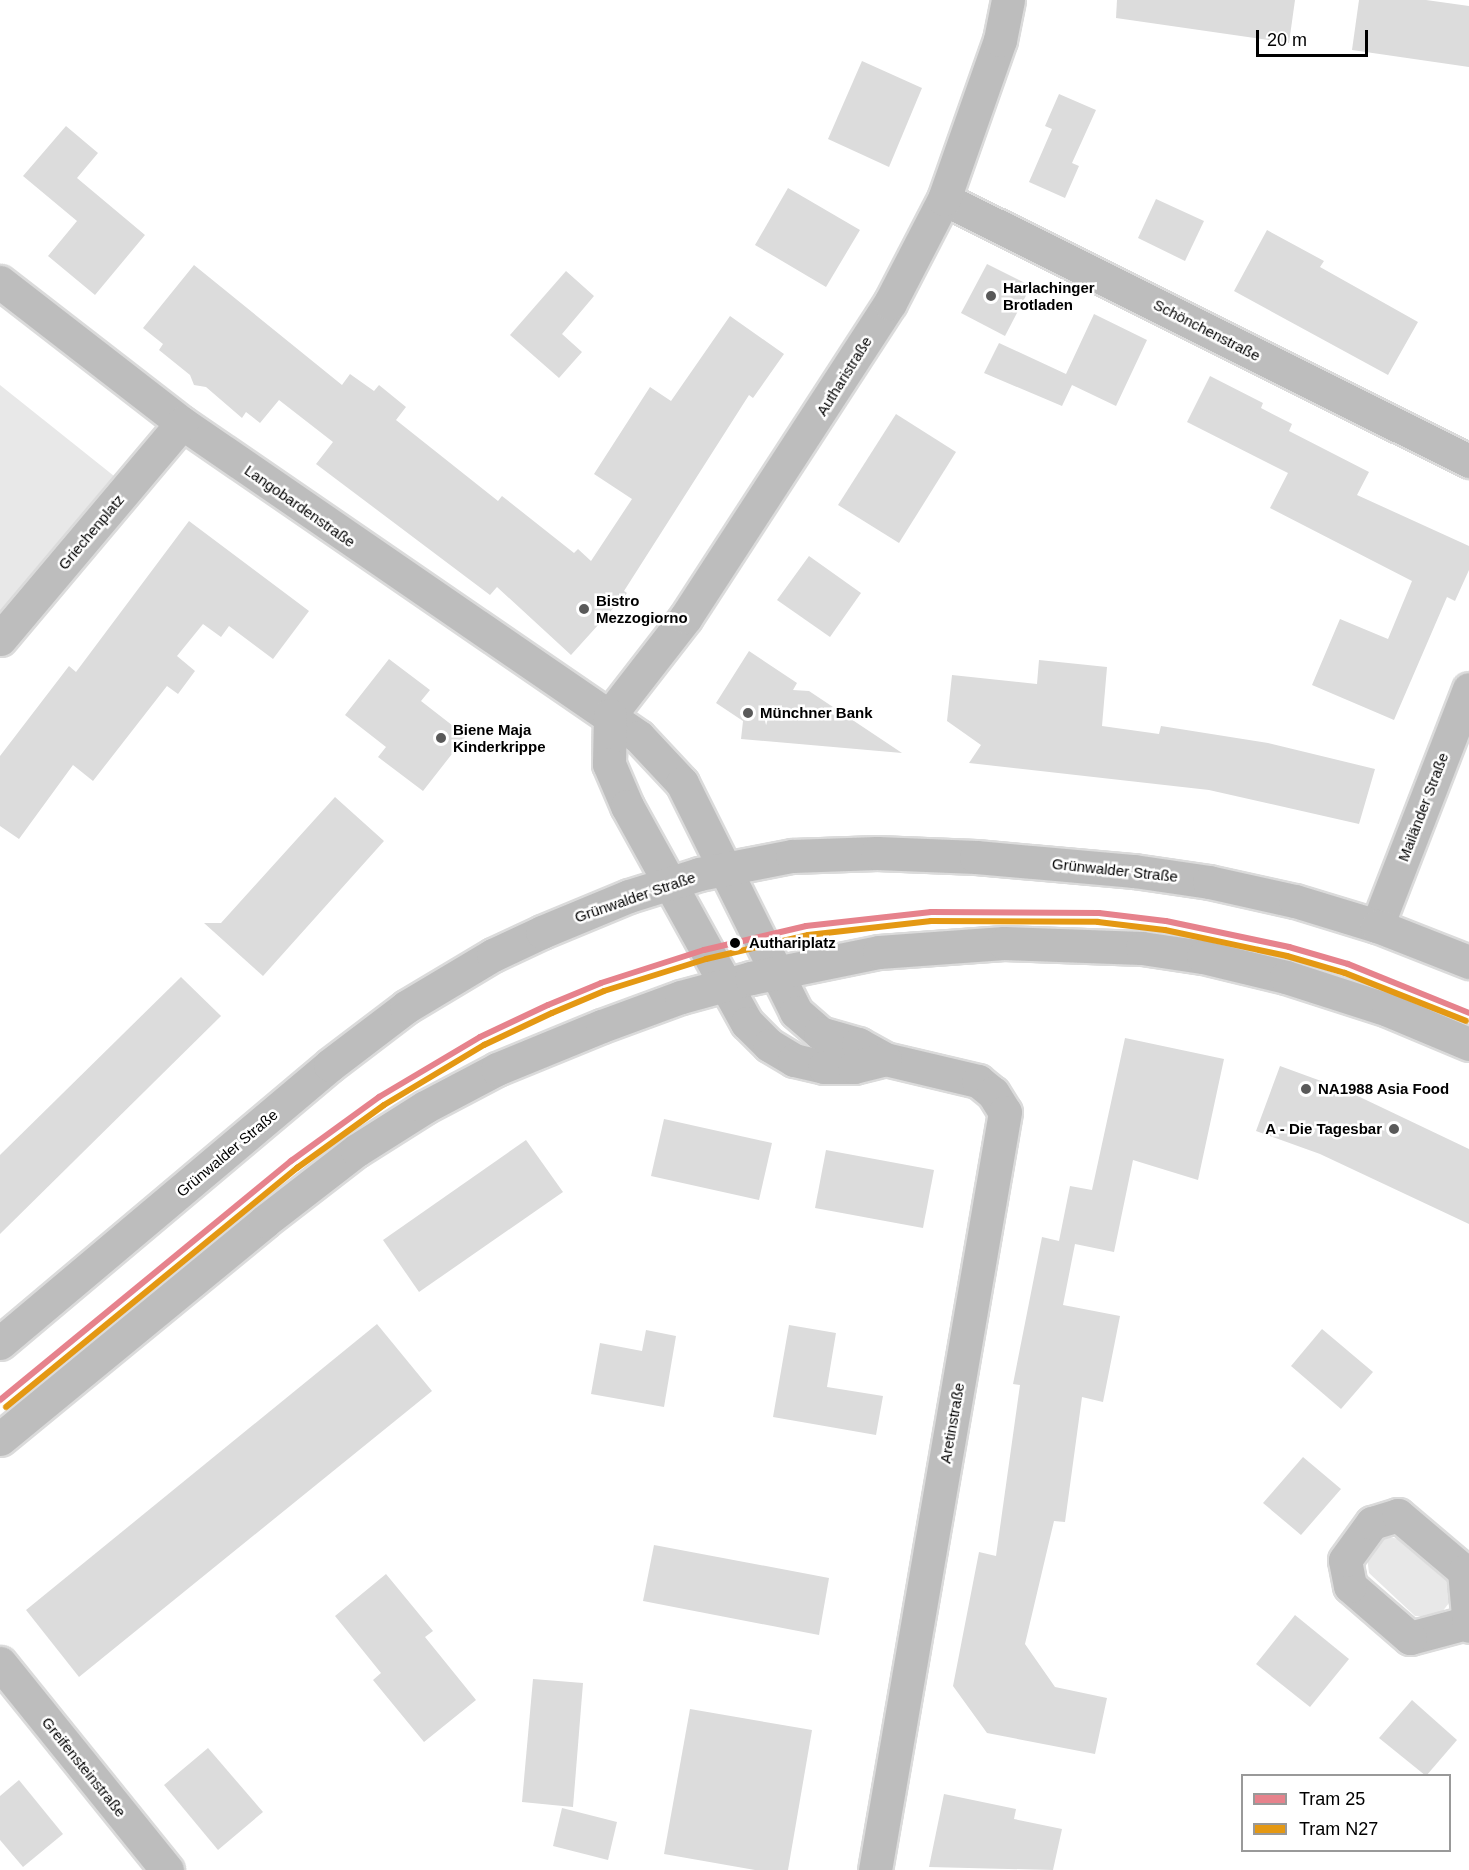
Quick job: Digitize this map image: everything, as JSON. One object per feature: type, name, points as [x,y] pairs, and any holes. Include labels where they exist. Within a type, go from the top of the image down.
[{"type":"street","name":"Autharistraße","points":[[610,715],[686,617],[820,415],[890,303],[944,199],[1000,40],[1008,0]]},
{"type":"street","name":"Schönchenstraße","points":[[944,199],[1469,461]]},
{"type":"street","name":"Langobardenstraße","points":[[0,283],[182,423],[414,586],[610,715]]},
{"type":"street","name":"Griechenplatz","points":[[0,639],[182,423]]},
{"type":"street","name":"Mailänder Straße","points":[[1377,926],[1469,689]]},
{"type":"street","points":[[610,715],[639,737],[682,783],[796,1012],[820,1033],[858,1044],[885,1059]]},
{"type":"street","points":[[610,715],[609,764],[627,806],[723,986],[747,1023],[769,1046],[794,1060],[824,1067],[854,1067],[885,1059]]},
{"type":"street","name":"Grünwalder Straße","points":[[0,1342],[330,1065],[406,1007],[493,955],[542,932],[669,884],[725,869],[824,854],[976,857],[1054,863],[1209,882],[1295,901],[1377,926],[1469,962]]},
{"type":"street","points":[[0,1439],[265,1221],[357,1150],[415,1113],[497,1069],[640,1011],[723,986],[776,972],[879,952],[1004,943],[1142,948],[1203,957],[1328,989],[1469,1044]]},
{"type":"street","name":"Aretinstraße","points":[[875,1870],[1005,1112],[993,1093],[978,1081],[885,1059]]},
{"type":"street","name":"Greifensteinstraße","points":[[0,1663],[167,1870]]},
{"type":"shaded area","points":[[0,385],[114,476],[0,613]]},
{"type":"shaded area","points":[[1390,1537],[1406,1541],[1447,1579],[1452,1599],[1439,1616],[1415,1616],[1369,1573],[1367,1557],[1375,1543]]},
{"type":"building","points":[[1117,0],[1295,0],[1289,43],[1116,18]]},
{"type":"building","points":[[1359,0],[1426,0],[1469,6],[1469,67],[1352,50]]},
{"type":"building","points":[[862,61],[922,88],[889,167],[828,139]]},
{"type":"building","points":[[1059,94],[1096,110],[1072,163],[1079,166],[1065,198],[1029,182],[1052,129],[1045,126]]},
{"type":"building","points":[[66,126],[98,153],[77,178],[145,235],[95,295],[48,256],[77,221],[23,176]]},
{"type":"building","points":[[788,188],[860,230],[826,287],[755,245]]},
{"type":"building","points":[[1156,199],[1204,221],[1185,261],[1138,238]]},
{"type":"building","points":[[1267,230],[1324,261],[1320,267],[1418,322],[1388,375],[1234,291]]},
{"type":"building","points":[[987,264],[1031,286],[1005,336],[961,313]]},
{"type":"building","points":[[194,265],[342,385],[350,374],[374,391],[379,385],[406,407],[396,420],[498,501],[502,496],[574,553],[578,549],[591,561],[632,499],[594,474],[650,387],[671,401],[730,316],[784,354],[753,398],[749,395],[624,591],[627,593],[571,655],[497,587],[490,595],[316,464],[333,442],[279,400],[260,423],[246,412],[242,418],[206,387],[194,385],[190,375],[159,350],[163,344],[143,328]]},
{"type":"building","points":[[566,271],[594,296],[562,334],[582,352],[559,378],[510,335]]},
{"type":"building","points":[[1094,314],[1147,340],[1116,406],[1072,385],[1062,406],[984,373],[999,343],[1066,374]]},
{"type":"building","points":[[1210,376],[1263,403],[1261,408],[1292,424],[1289,431],[1369,472],[1357,495],[1469,546],[1469,570],[1455,601],[1447,597],[1394,720],[1312,685],[1340,619],[1388,639],[1412,581],[1270,508],[1288,473],[1187,422]]},
{"type":"building","points":[[896,414],[956,452],[899,543],[838,505]]},
{"type":"building","points":[[189,521],[309,611],[273,659],[229,626],[221,637],[203,624],[177,656],[195,671],[178,694],[167,686],[93,781],[73,765],[19,839],[0,826],[0,756],[69,666],[76,672]]},
{"type":"building","points":[[809,556],[861,593],[830,637],[777,600]]},
{"type":"building","points":[[749,651],[797,683],[793,690],[809,691],[902,753],[741,739],[743,721],[716,703]]},
{"type":"building","points":[[389,659],[430,690],[421,701],[466,736],[423,791],[378,757],[386,747],[345,715]]},
{"type":"building","points":[[1039,660],[1107,667],[1102,726],[1159,734],[1161,726],[1268,743],[1375,769],[1359,824],[1209,790],[969,763],[981,745],[947,721],[952,675],[1037,684]]},
{"type":"building","points":[[335,797],[384,841],[263,976],[204,923],[221,923]]},
{"type":"building","points":[[181,977],[221,1016],[0,1234],[0,1155]]},
{"type":"building","points":[[1125,1038],[1224,1059],[1198,1180],[1133,1160],[1114,1252],[1075,1244],[1063,1305],[1120,1316],[1103,1402],[1082,1397],[1065,1522],[1054,1521],[1025,1644],[1055,1687],[1107,1698],[1095,1754],[987,1733],[953,1686],[979,1552],[996,1556],[1020,1385],[1013,1384],[1042,1237],[1059,1241],[1070,1186],[1092,1190]]},
{"type":"building","points":[[1280,1066],[1343,1089],[1469,1149],[1469,1224],[1320,1154],[1256,1131]]},
{"type":"building","points":[[664,1119],[772,1143],[759,1200],[651,1176]]},
{"type":"building","points":[[526,1140],[563,1192],[419,1292],[383,1240]]},
{"type":"building","points":[[826,1150],[934,1170],[923,1228],[815,1208]]},
{"type":"building","points":[[377,1324],[432,1391],[79,1677],[26,1610]]},
{"type":"building","points":[[789,1325],[836,1333],[827,1387],[883,1396],[876,1435],[773,1417]]},
{"type":"building","points":[[1322,1329],[1373,1372],[1341,1409],[1291,1366]]},
{"type":"building","points":[[646,1330],[676,1336],[664,1407],[591,1394],[600,1343],[642,1351]]},
{"type":"building","points":[[1303,1457],[1341,1489],[1301,1535],[1263,1503]]},
{"type":"building","points":[[654,1545],[829,1578],[819,1635],[643,1601]]},
{"type":"building","points":[[386,1574],[433,1631],[425,1637],[476,1700],[424,1742],[373,1680],[381,1673],[335,1616]]},
{"type":"building","points":[[1295,1615],[1349,1659],[1310,1707],[1256,1664]]},
{"type":"building","points":[[533,1679],[583,1683],[573,1807],[522,1802]]},
{"type":"building","points":[[1412,1700],[1457,1740],[1428,1774],[1424,1774],[1379,1738]]},
{"type":"building","points":[[690,1709],[812,1730],[788,1870],[755,1870],[664,1854]]},
{"type":"building","points":[[208,1748],[263,1812],[218,1850],[164,1785]]},
{"type":"building","points":[[19,1780],[63,1834],[23,1867],[0,1840],[0,1796]]},
{"type":"building","points":[[944,1794],[1016,1809],[1014,1819],[1062,1829],[1053,1870],[929,1867]]},
{"type":"building","points":[[562,1808],[617,1822],[608,1860],[553,1846]]},
{"type":"tram line","name":"25","points":[[0,1400],[291,1161],[379,1097],[480,1037],[548,1005],[601,983],[704,950],[806,926],[931,912],[1099,913],[1166,921],[1289,947],[1348,964],[1469,1013]]},
{"type":"tram line","name":"N27","points":[[6,1407],[297,1168],[384,1105],[484,1045],[552,1013],[604,991],[706,959],[808,935],[931,921],[1098,922],[1165,930],[1287,956],[1345,973],[1466,1021]]},
{"type":"place","name":"Harlachinger Brotladen","points":[[991,296]]},
{"type":"place","name":"Bistro Mezzogiorno","points":[[584,609]]},
{"type":"place","name":"Münchner Bank","points":[[748,713]]},
{"type":"place","name":"Biene Maja Kinderkrippe","points":[[441,738]]},
{"type":"place","name":"Authariplatz","points":[[735,943]]},
{"type":"place","name":"NA1988 Asia Food","points":[[1306,1089]]},
{"type":"place","name":"A - Die Tagesbar","points":[[1394,1129]]}]
